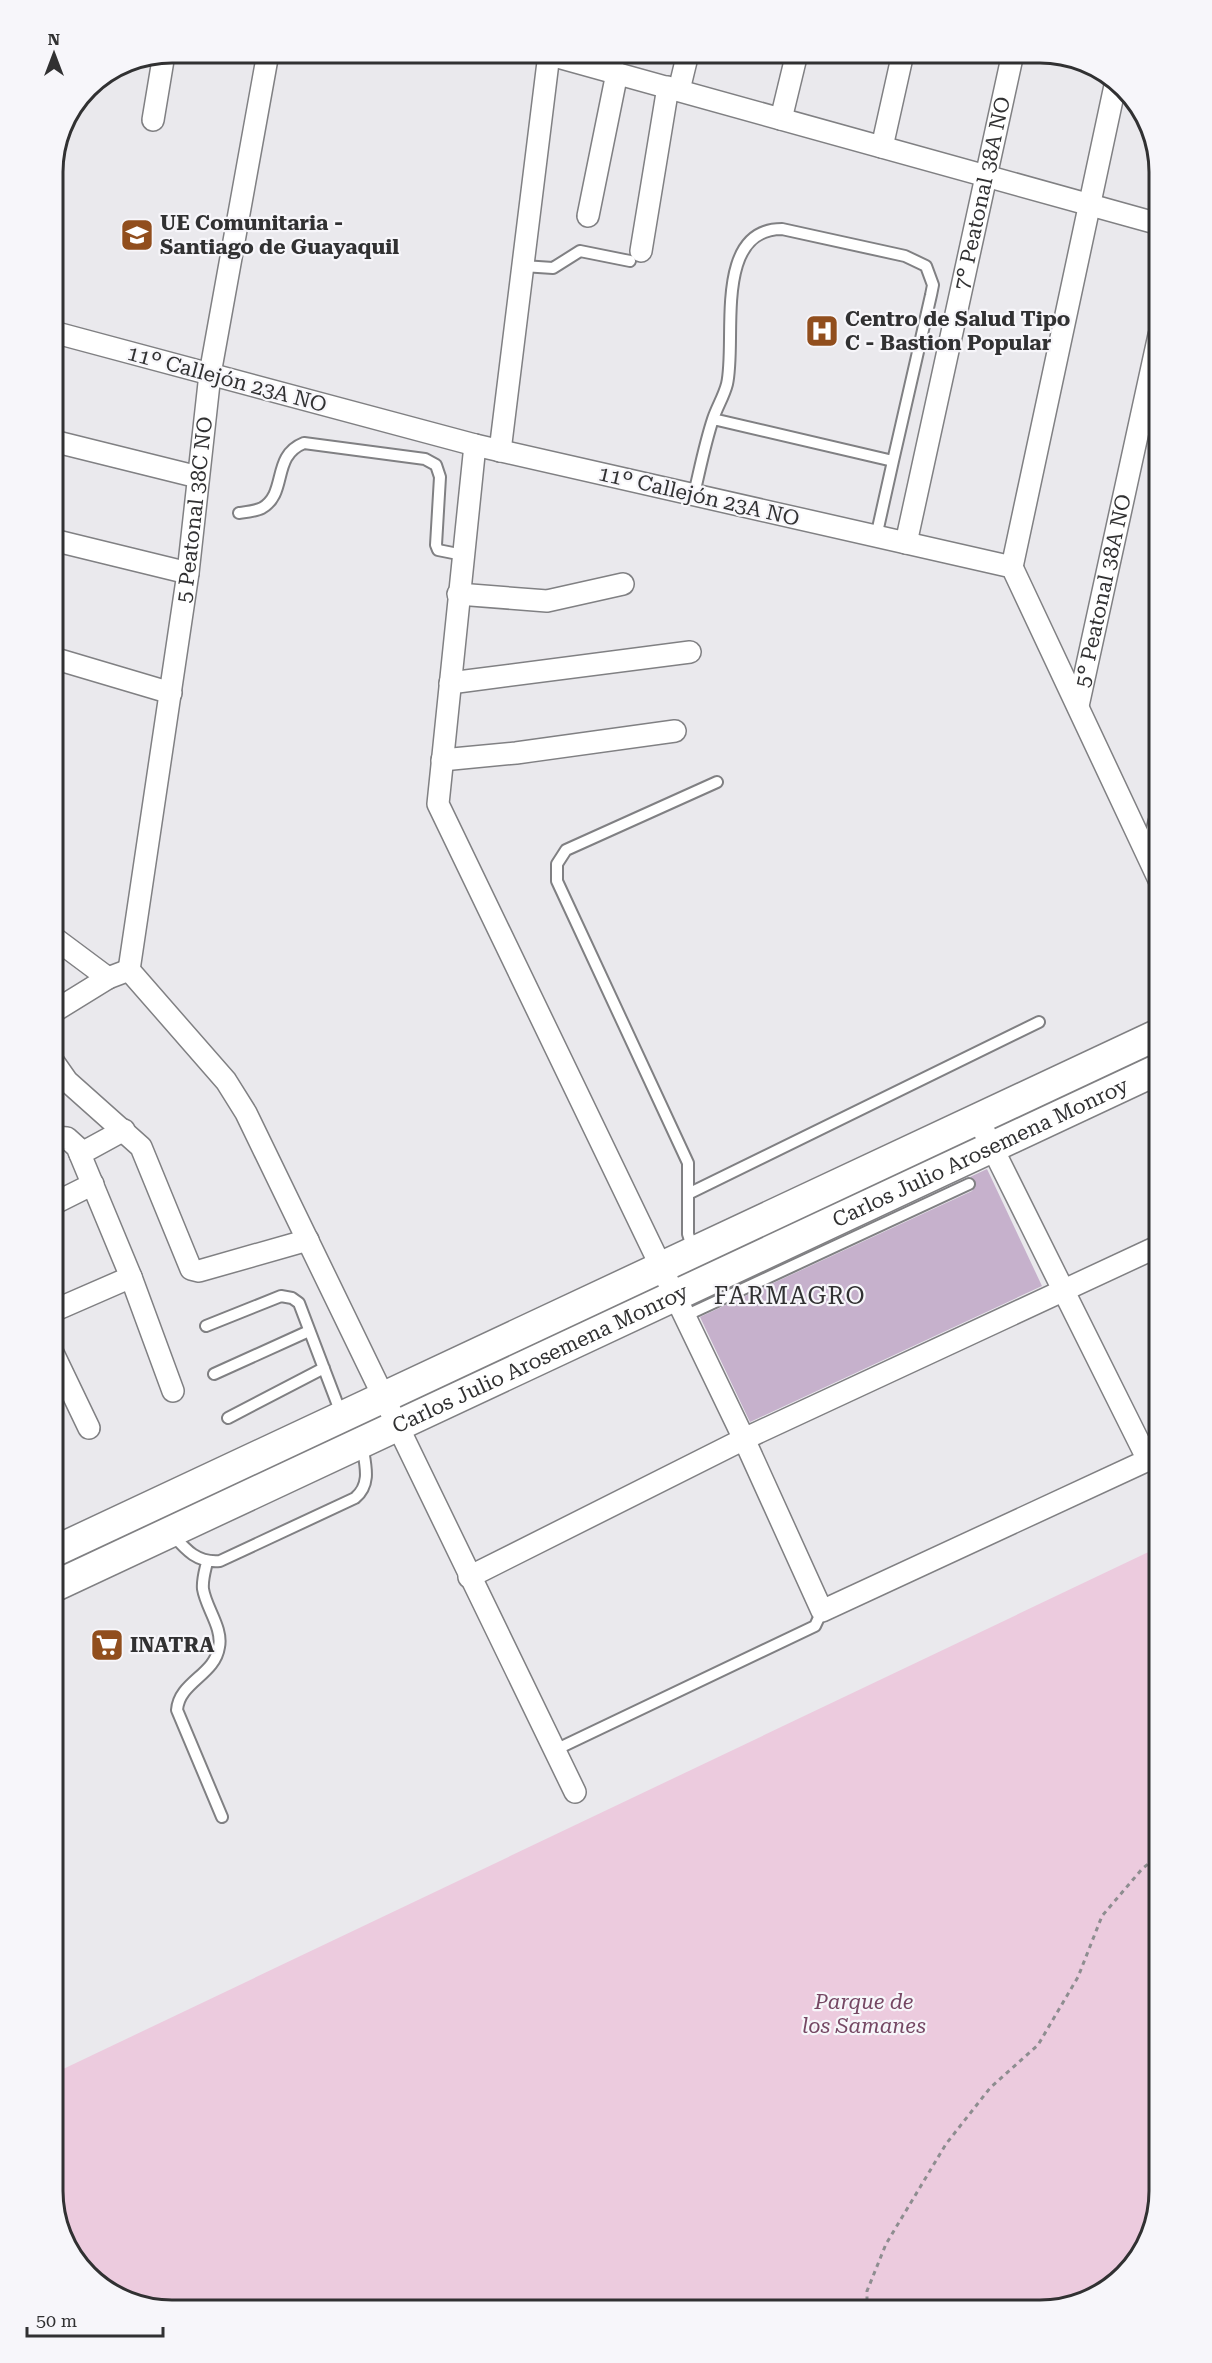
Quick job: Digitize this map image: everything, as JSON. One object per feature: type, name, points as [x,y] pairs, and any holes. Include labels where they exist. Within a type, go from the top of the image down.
[{"type":"main road","name":"Carlos Julio Arosemena Monroy","points":[[63,1547],[1149,1039]]},
{"type":"main road","name":"Carlos Julio Arosemena Monroy","points":[[63,1582],[398,1425],[680,1306],[992,1147],[1149,1074]]},
{"type":"street","name":"5 Peatonal 38C NO","points":[[129,970],[188,573],[210,374],[266,63]]},
{"type":"street","points":[[500,451],[545,63]]},
{"type":"street","points":[[590,63],[673,89],[1149,221]]},
{"type":"street","points":[[635,256],[673,89],[684,63]]},
{"type":"street","points":[[781,118],[794,63]]},
{"type":"street","points":[[882,147],[901,63]]},
{"type":"street","name":"7° Peatonal 38A NO","points":[[906,543],[1011,63]]},
{"type":"street","points":[[153,120],[162,64]]},
{"type":"street","points":[[588,216],[617,73]]},
{"type":"street","points":[[1114,92],[1012,567],[1149,856]]},
{"type":"street","name":"11º Callejón 23A NO","points":[[63,335],[475,445],[1012,567]]},
{"type":"street","name":"5° Peatonal 38A NO","points":[[1078,706],[1149,385]]},
{"type":"street","points":[[63,443],[198,477]]},
{"type":"street","points":[[475,445],[438,804],[744,1439],[822,1611],[1149,1459]]},
{"type":"street","points":[[63,542],[188,573]]},
{"type":"street","points":[[458,594],[547,601],[623,584]]},
{"type":"street","points":[[450,683],[690,652]]},
{"type":"street","points":[[63,661],[171,693]]},
{"type":"street","points":[[442,760],[516,753],[675,731]]},
{"type":"street","points":[[63,944],[108,978]]},
{"type":"street","points":[[63,1006],[108,978],[129,970],[226,1081],[246,1113],[575,1792]]},
{"type":"street","points":[[63,1074],[141,1147],[191,1269],[199,1271],[308,1240]]},
{"type":"street","points":[[979,1120],[1062,1291],[1149,1448]]},
{"type":"street","points":[[80,1154],[124,1130]]},
{"type":"street","points":[[63,1138],[67,1138],[80,1154],[93,1184],[131,1277],[173,1392]]},
{"type":"street","points":[[63,1199],[93,1184]]},
{"type":"street","points":[[469,1577],[744,1439],[1149,1251]]},
{"type":"street","points":[[63,1307],[131,1277]]},
{"type":"street","points":[[63,1374],[88,1428]]},
{"type":"lane","points":[[694,494],[713,419],[727,384],[730,307],[734,279],[750,240],[768,230],[782,230],[905,256],[926,266],[933,285],[876,537]]},
{"type":"lane","points":[[523,266],[553,268],[580,251],[635,256]]},
{"type":"lane","points":[[713,419],[894,461]]},
{"type":"lane","points":[[239,513],[261,509],[269,503],[274,495],[284,461],[292,448],[304,442],[425,459],[436,465],[440,477],[435,545],[438,550],[463,555]]},
{"type":"lane","points":[[693,1253],[688,1234],[690,1193],[688,1163],[557,881],[556,864],[566,850],[717,782]]},
{"type":"lane","points":[[690,1193],[1039,1022]]},
{"type":"lane","points":[[680,1306],[969,1184]]},
{"type":"lane","points":[[206,1326],[281,1296],[292,1298],[299,1303],[342,1417]]},
{"type":"lane","points":[[214,1374],[309,1330]]},
{"type":"lane","points":[[228,1418],[324,1368]]},
{"type":"lane","points":[[170,1532],[196,1558],[207,1562],[220,1561],[355,1498],[363,1491],[367,1480],[362,1442]]},
{"type":"lane","points":[[207,1562],[203,1592],[220,1646],[216,1657],[184,1690],[178,1699],[177,1710],[222,1817]]},
{"type":"lane","points":[[555,1750],[815,1626],[822,1611]]},
{"type":"path","points":[[867,2300],[867,2291],[886,2244],[946,2144],[990,2088],[1038,2045],[1078,1977],[1102,1916],[1149,1864]]},
{"type":"green space","name":"Parque de los Samanes","points":[[1149,1552],[1148,2206],[1138,2239],[1127,2258],[1107,2278],[1082,2292],[1048,2300],[164,2300],[150,2298],[124,2289],[100,2273],[85,2258],[71,2233],[65,2213],[63,2191],[63,2069]]},
{"type":"building","name":"FARMAGRO","points":[[987,1169],[1042,1286],[750,1422],[700,1317],[972,1191],[976,1184],[970,1177]]},
{"type":"place","name":"UE Comunitaria - Santiago de Guayaquil","points":[[137,235]]},
{"type":"place","name":"Centro de Salud Tipo C - Bastion Popular","points":[[822,331]]},
{"type":"place","name":"INATRA","points":[[107,1645]]},
{"type":"district","name":"FARMAGRO","points":[[790,1296]]}]
